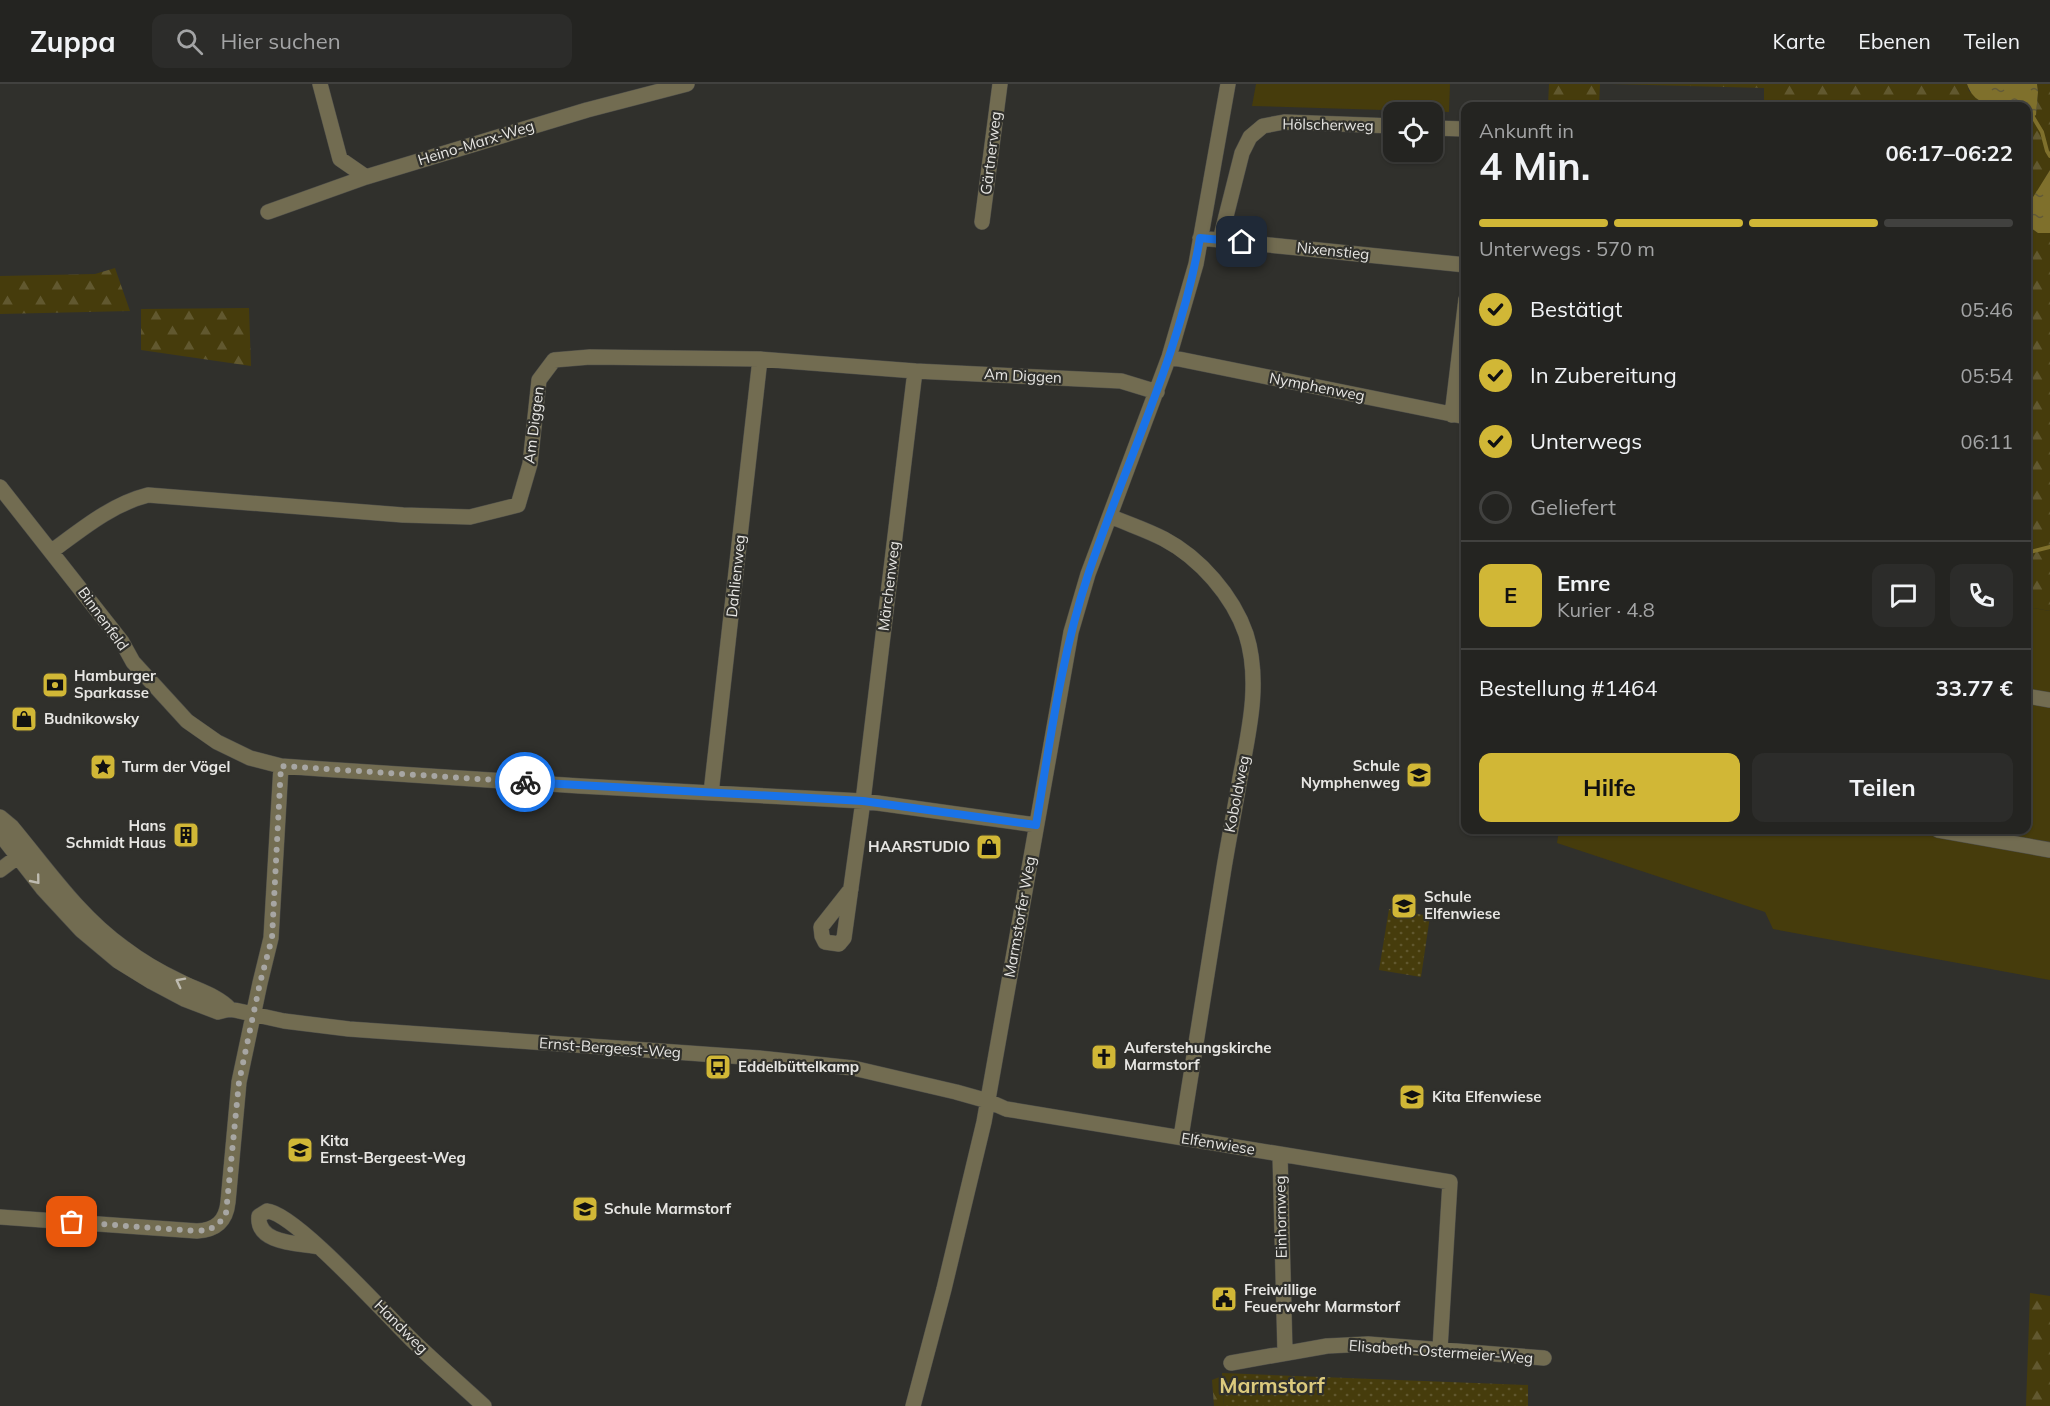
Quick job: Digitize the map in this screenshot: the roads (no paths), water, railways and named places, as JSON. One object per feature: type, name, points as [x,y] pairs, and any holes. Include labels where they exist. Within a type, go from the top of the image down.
[{"type":"street","points":[[320,84],[340,159],[366,177]]},
{"type":"street","name":"Heino-Marx-Weg","points":[[268,212],[366,177],[587,110],[687,84]]},
{"type":"street","name":"Gärtnerweg","points":[[982,222],[1000,84]]},
{"type":"street","name":"Marmstorfer Weg","points":[[913,1406],[944,1289],[988,1101],[1071,632],[1088,574],[1169,357],[1196,264],[1228,84]]},
{"type":"street","name":"Hölscherweg","points":[[1220,240],[1242,153],[1250,137],[1263,126],[1284,122],[1383,126]]},
{"type":"street","points":[[1443,128],[1461,129]]},
{"type":"street","name":"Nixenstieg","points":[[1200,238],[1461,264]]},
{"type":"street","name":"Am Diggen","points":[[52,551],[106,513],[131,499],[148,495],[470,518],[518,505],[531,465],[538,380],[554,360],[590,357],[760,359],[915,371],[1121,381],[1156,392]]},
{"type":"street","name":"Nymphenweg","points":[[1169,357],[1459,416]]},
{"type":"street","name":"Dahlienweg","points":[[711,793],[760,359]]},
{"type":"street","name":"Märchenweg","points":[[863,801],[915,371]]},
{"type":"street","points":[[1459,416],[1461,383]]},
{"type":"street","name":"Binnenfeld","points":[[0,487],[122,642],[133,662],[187,721],[217,742],[250,758],[281,766],[863,801],[1036,825]]},
{"type":"street","name":"Koboldweg","points":[[1110,516],[1164,539],[1189,556],[1211,577],[1231,604],[1246,633],[1252,656],[1253,696],[1247,738],[1222,877],[1181,1137]]},
{"type":"street","points":[[2031,697],[2050,700]]},
{"type":"street","points":[[0,1217],[197,1231],[208,1230],[219,1225],[227,1208],[236,1103],[253,1015],[272,938],[281,766]]},
{"type":"street","points":[[851,889],[863,801]]},
{"type":"street","name":"Ernst-Bergeest-Weg","points":[[0,817],[12,826],[23,852],[75,924],[118,961],[152,982],[184,999],[218,1012],[230,1009],[253,1015],[350,1029],[759,1058],[853,1068],[988,1101]]},
{"type":"street","name":"Ernst-Bergeest-Weg","points":[[0,834],[23,852]]},
{"type":"street","points":[[1960,834],[2050,850]]},
{"type":"street","points":[[0,870],[23,852]]},
{"type":"street","name":"Elfenwiese","points":[[988,1101],[1006,1109],[1450,1182],[1440,1349]]},
{"type":"street","name":"Einhornweg","points":[[1280,1154],[1285,1352]]},
{"type":"street","name":"Handweg","points":[[319,1247],[338,1263],[414,1342],[484,1406]]},
{"type":"street","name":"Elisabeth-Ostermeier-Weg","points":[[1231,1363],[1327,1346],[1368,1344],[1544,1358]]},
{"type":"water","points":[[1967,84],[2037,84],[2036,115],[2031,118],[2031,102],[1982,102],[1971,93]]},
{"type":"water","points":[[2050,170],[2050,233],[2038,233],[2031,228],[2031,201]]},
{"type":"waterway","points":[[2033,117],[2042,132],[2050,156]]},
{"type":"waterway","points":[[2031,552],[2050,547]]},
{"type":"place","name":"Hamburger Sparkasse","points":[[55,685]]},
{"type":"place","name":"Budnikowsky","points":[[24,719]]},
{"type":"place","name":"Turm der Vögel","points":[[103,767]]},
{"type":"place","name":"Schule Nymphenweg","points":[[1419,775]]},
{"type":"place","name":"Hans Schmidt Haus","points":[[186,835]]},
{"type":"place","name":"HAARSTUDIO","points":[[989,847]]},
{"type":"place","name":"Schule Elfenwiese","points":[[1404,906]]},
{"type":"place","name":"Auferstehungskirche Marmstorf","points":[[1104,1057]]},
{"type":"place","name":"Eddelbüttelkamp","points":[[718,1067]]},
{"type":"place","name":"Kita Elfenwiese","points":[[1412,1097]]},
{"type":"place","name":"Kita Ernst-Bergeest-Weg","points":[[300,1150]]},
{"type":"place","name":"Schule Marmstorf","points":[[585,1209]]},
{"type":"place","name":"Freiwillige Feuerwehr Marmstorf","points":[[1224,1299]]},
{"type":"district","name":"Marmstorf","points":[[1272,1386]]}]
